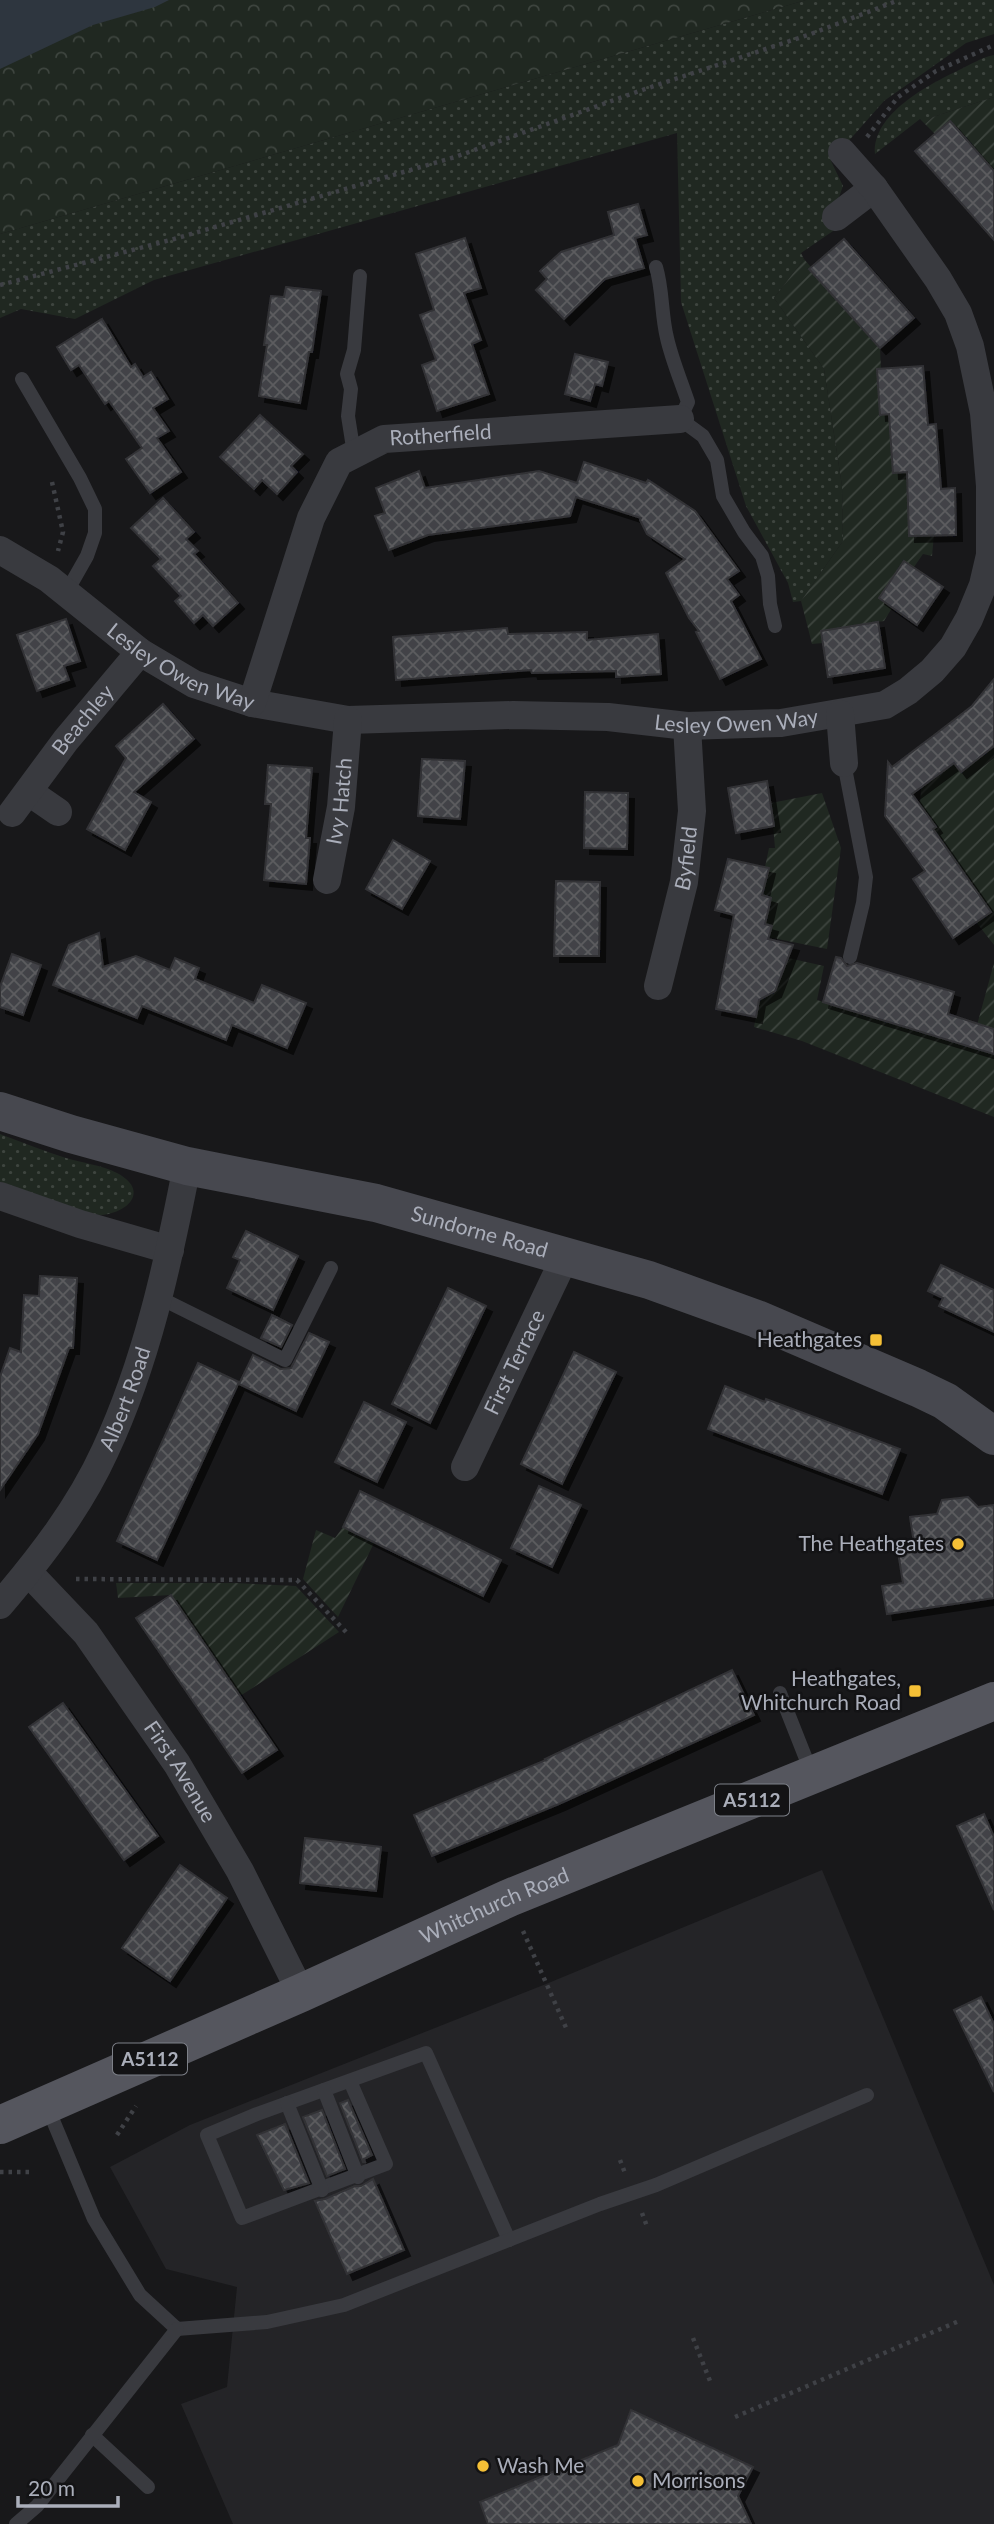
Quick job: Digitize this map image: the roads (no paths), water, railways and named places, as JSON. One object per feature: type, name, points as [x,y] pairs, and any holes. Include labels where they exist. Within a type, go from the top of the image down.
[{"type":"main road","name":"Sundorne Road","points":[[0,1111],[187,1166],[376,1203],[649,1279],[757,1319],[945,1401],[994,1413]]},
{"type":"main road","name":"Sundorne Road","points":[[945,1401],[994,1436]]},
{"type":"main road","name":"Whitchurch Road","points":[[0,2125],[509,1898],[994,1701]]},
{"type":"street","name":"Lesley Owen Way","points":[[0,551],[57,586],[140,652],[194,684],[252,703],[348,720],[513,715],[608,717],[687,726],[781,723],[886,705],[932,671],[953,647],[969,619],[983,585],[990,555],[991,515],[984,413],[970,346],[958,313],[938,279],[874,188],[852,148]]},
{"type":"street","points":[[836,217],[874,188]]},
{"type":"street","name":"Rotherfield","points":[[252,703],[310,518],[339,462],[384,439],[680,419]]},
{"type":"street","name":"Beachley","points":[[58,812],[21,802],[66,740],[140,652]]},
{"type":"street","points":[[839,714],[844,763]]},
{"type":"street","name":"Ivy Hatch","points":[[327,880],[341,807],[348,720]]},
{"type":"street","name":"Byfield","points":[[658,986],[686,871],[692,811],[687,726]]},
{"type":"street","name":"Albert Road","points":[[0,1605],[38,1581],[59,1531],[104,1453],[142,1359],[170,1250],[187,1166]]},
{"type":"street","points":[[0,1196],[80,1224],[170,1250]]},
{"type":"street","name":"First Terrace","points":[[464,1468],[565,1257]]},
{"type":"street","name":"First Avenue","points":[[38,1581],[86,1633],[177,1764],[240,1871],[301,1993]]},
{"type":"lane","points":[[656,267],[661,285],[667,338],[688,402],[680,419],[703,436],[708,444],[717,460],[723,496],[762,556],[775,626]]},
{"type":"lane","points":[[354,454],[348,416],[351,389],[346,373],[354,350],[360,276]]},
{"type":"lane","points":[[23,379],[95,509],[95,533],[87,556],[57,586]]},
{"type":"lane","points":[[844,763],[866,877],[863,903],[850,957]]},
{"type":"lane","points":[[158,1297],[285,1360],[331,1268]]},
{"type":"lane","points":[[780,1693],[813,1775]]},
{"type":"lane","points":[[350,2081],[386,2164],[358,2177],[242,2218],[207,2135],[286,2104],[426,2053],[509,2240]]},
{"type":"lane","points":[[324,2090],[358,2177]]},
{"type":"lane","points":[[16,2524],[37,2506],[177,2329],[267,2322],[344,2305],[656,2185],[867,2095]]},
{"type":"lane","points":[[286,2104],[322,2190]]},
{"type":"lane","points":[[46,2105],[94,2219],[140,2295],[177,2329]]},
{"type":"lane","points":[[92,2435],[148,2487]]},
{"type":"place","name":"Heathgates","points":[[876,1340]]},
{"type":"place","name":"The Heathgates","points":[[958,1544]]},
{"type":"place","name":"Heathgates, Whitchurch Road","points":[[915,1691]]},
{"type":"place","name":"Wash Me","points":[[483,2466]]},
{"type":"place","name":"Morrisons","points":[[638,2481]]}]
